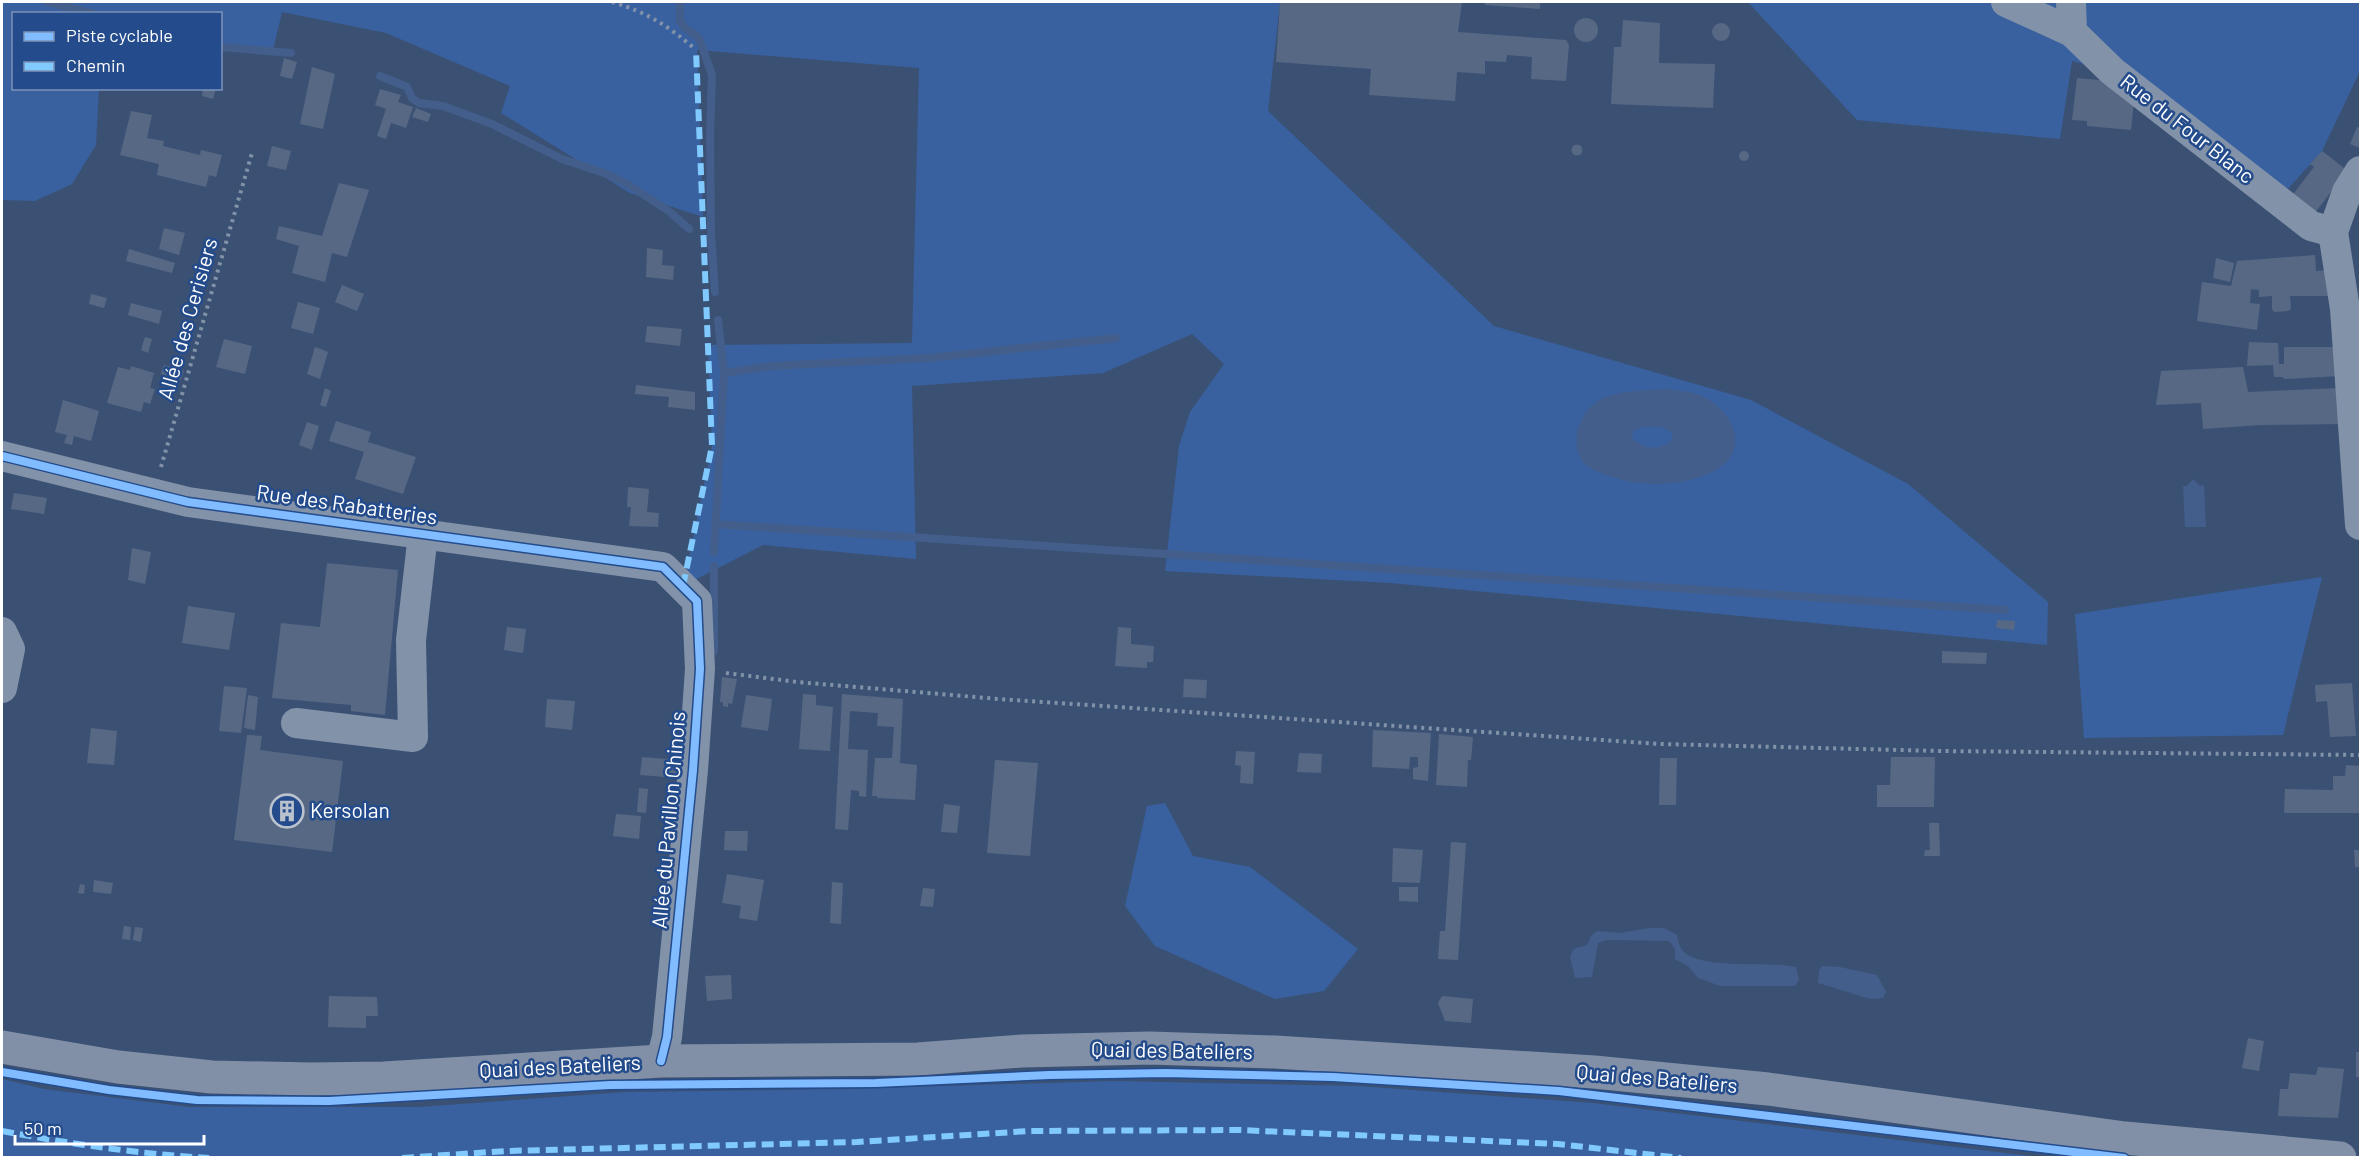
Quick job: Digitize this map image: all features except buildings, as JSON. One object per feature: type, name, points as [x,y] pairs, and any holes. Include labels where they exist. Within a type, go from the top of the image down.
[{"type":"main road","name":"Quai des Bateliers","points":[[2,1047],[118,1067],[224,1077],[384,1078],[661,1061],[918,1059],[1022,1051],[1150,1048],[1321,1055],[1594,1072],[1768,1089],[2125,1137],[2340,1158]]},
{"type":"street","points":[[2006,2],[2073,32],[2071,2]]},
{"type":"street","name":"Rue du Four Blanc","points":[[2073,32],[2112,71],[2312,226],[2333,232]]},
{"type":"street","points":[[2361,171],[2347,192],[2333,232],[2345,309],[2361,525]]},
{"type":"street","name":"Rue des Rabatteries","points":[[2,456],[188,502],[663,567],[683,586]]},
{"type":"street","points":[[296,723],[413,737],[411,640],[423,534]]},
{"type":"street","name":"Allée du Pavillon Chinois","points":[[661,1061],[667,1037],[693,770],[700,669],[697,601],[683,586]]},
{"type":"street","points":[[2,632],[10,649],[2,688]]},
{"type":"path","points":[[612,2],[636,8],[671,28],[696,50]]},
{"type":"path","points":[[700,669],[797,682],[999,699],[1661,744],[1939,751],[2361,754]]},
{"type":"shaded area","points":[[2,2],[1280,2],[1268,111],[1494,326],[1751,400],[1908,484],[2048,602],[2047,645],[1391,583],[1165,571],[1179,446],[1190,412],[1224,364],[1192,334],[1103,373],[912,386],[916,559],[763,545],[683,586],[712,446],[708,345],[912,343],[919,68],[697,50],[703,217],[630,193],[501,113],[510,86],[386,33],[282,12],[272,54],[222,49],[222,12],[12,12],[12,90],[99,90],[96,145],[72,184],[35,201],[2,200]]},
{"type":"shaded area","points":[[1748,2],[2360,2],[2360,71],[2322,151],[2278,200],[2112,71],[2072,61],[2060,139],[1857,120]]},
{"type":"shaded area","points":[[1668,389],[1700,395],[1723,411],[1735,432],[1732,455],[1724,465],[1697,478],[1656,484],[1616,478],[1585,464],[1577,450],[1576,440],[1581,422],[1592,406],[1616,394]],"holes":[[[1642,427],[1662,427],[1671,432],[1673,439],[1663,446],[1647,447],[1632,438],[1633,431]]]},
{"type":"shaded area","points":[[2193,479],[2200,486],[2204,485],[2206,527],[2185,527],[2183,486],[2187,486]]},
{"type":"shaded area","points":[[2322,577],[2283,735],[2084,738],[2075,614]]},
{"type":"shaded area","points":[[1165,803],[1193,856],[1250,867],[1358,949],[1324,991],[1275,999],[1155,946],[1125,906],[1147,806]]},
{"type":"shaded area","points":[[1664,928],[1677,935],[1683,952],[1699,959],[1711,962],[1796,967],[1799,979],[1795,986],[1720,986],[1698,978],[1688,966],[1675,959],[1675,949],[1669,941],[1606,940],[1598,943],[1592,977],[1575,978],[1570,957],[1573,949],[1587,945],[1591,936],[1597,931],[1620,933]]},
{"type":"shaded area","points":[[1822,966],[1840,967],[1877,975],[1886,992],[1883,998],[1870,999],[1818,983]]},
{"type":"shaded area","points":[[2,1079],[44,1089],[189,1107],[419,1107],[626,1092],[847,1089],[1113,1081],[1358,1086],[1593,1103],[2039,1157],[2,1158]]},
{"type":"waterway","points":[[47,2],[86,12]]},
{"type":"waterway","points":[[680,2],[680,21],[685,28],[699,38],[712,75],[711,235],[715,292]]},
{"type":"waterway","points":[[222,47],[291,53]]},
{"type":"waterway","points":[[380,76],[407,87],[412,98],[419,103],[443,106],[492,124],[562,159],[607,174],[629,185],[670,212],[689,229]]},
{"type":"waterway","points":[[718,320],[724,373],[772,366],[928,358],[1116,338]]},
{"type":"waterway","points":[[714,552],[724,373]]},
{"type":"waterway","points":[[715,524],[2005,610]]},
{"type":"waterway","points":[[714,566],[714,651]]},
{"type":"marked path","points":[[683,586],[712,446],[696,50]]},
{"type":"marked path","points":[[402,1158],[506,1151],[857,1142],[1029,1131],[1239,1130],[1558,1144],[1681,1158]]},
{"type":"marked path","points":[[2,1131],[105,1148],[209,1158]]},
{"type":"cycle path","points":[[2,456],[188,502],[663,567],[697,601],[700,669],[693,770],[667,1037],[661,1061]]},
{"type":"cycle path","points":[[2,1072],[109,1090],[197,1100],[329,1101],[610,1085],[876,1083],[1049,1075],[1165,1073],[1333,1077],[1559,1091],[2124,1158]]},
{"type":"place","name":"Kersolan","points":[[287,811]]}]
